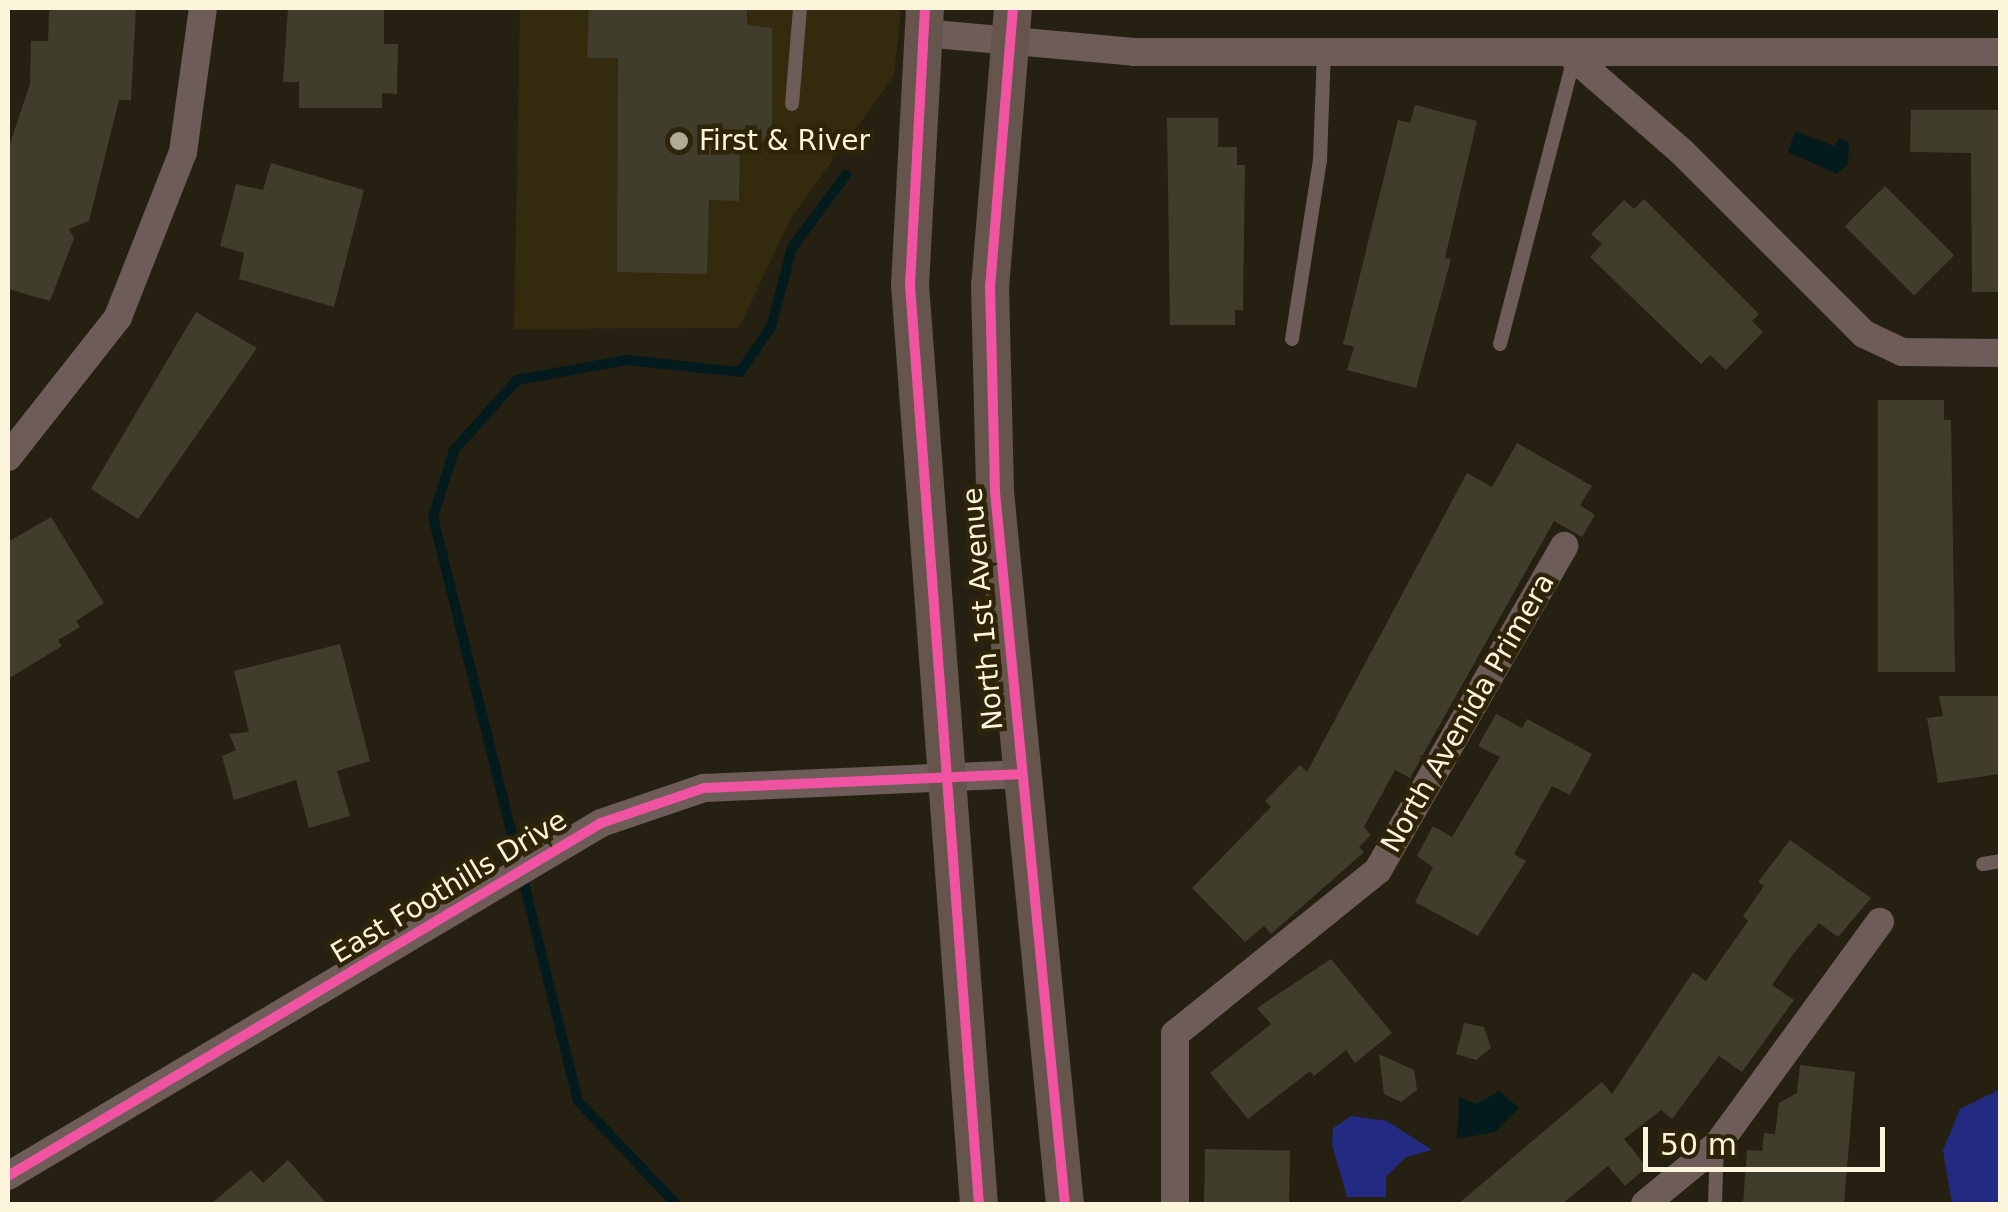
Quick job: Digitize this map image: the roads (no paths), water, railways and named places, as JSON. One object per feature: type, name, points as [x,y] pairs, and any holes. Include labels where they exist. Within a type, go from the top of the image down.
[{"type":"main road","name":"North 1st Avenue","points":[[924,20],[910,285],[942,780],[980,1204]]},
{"type":"main road","name":"North 1st Avenue","points":[[1011,24],[990,284],[994,492],[1019,774],[1066,1204]]},
{"type":"street","points":[[8,458],[118,317],[183,152],[202,8]]},
{"type":"street","points":[[924,20],[1011,24],[1134,52],[1324,50],[1574,58],[2000,52]]},
{"type":"street","points":[[1574,58],[1682,152],[1864,334],[1902,352],[2000,353]]},
{"type":"street","name":"North Avenida Primera","points":[[1175,1204],[1175,1034],[1378,870],[1564,546]]},
{"type":"street","name":"East Foothills Drive","points":[[8,1176],[602,823],[704,788],[1019,774]]},
{"type":"street","points":[[1645,1204],[1718,1144],[1880,922]]},
{"type":"lane","points":[[792,104],[800,8]]},
{"type":"lane","points":[[1292,339],[1320,160],[1324,50]]},
{"type":"lane","points":[[1500,344],[1574,58]]},
{"type":"lane","points":[[1983,864],[2000,861]]},
{"type":"lane","points":[[1715,1204],[1718,1144]]},
{"type":"water","points":[[1795,131],[1834,146],[1840,138],[1849,142],[1848,164],[1837,174],[1788,152]]},
{"type":"water","points":[[1499,1091],[1519,1108],[1495,1132],[1457,1139],[1459,1097],[1476,1104]]},
{"type":"waterway","points":[[676,1204],[578,1101],[433,517],[454,450],[517,380],[627,360],[740,372],[771,327],[792,248],[846,175]]},
{"type":"place","name":"First & River","points":[[679,141]]}]
